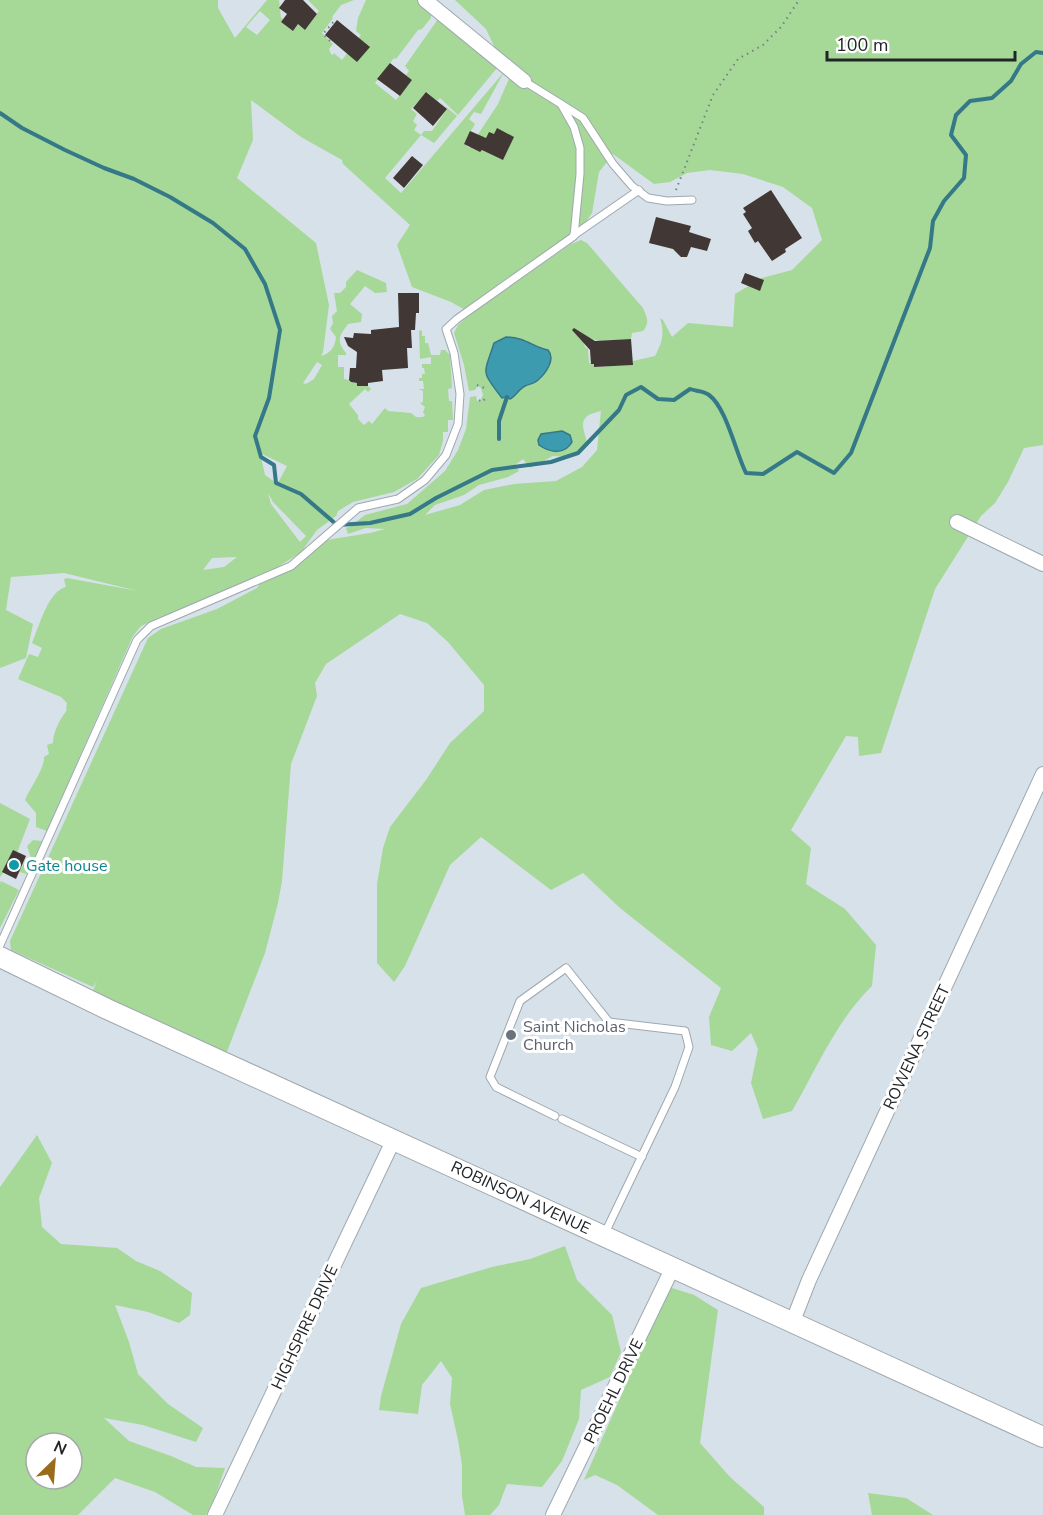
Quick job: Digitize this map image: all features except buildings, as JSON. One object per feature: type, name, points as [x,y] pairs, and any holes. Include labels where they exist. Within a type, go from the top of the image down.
[{"type":"main road","name":"ROBINSON AVENUE","points":[[0,957],[107,1009],[1043,1437]]},
{"type":"street","points":[[425,0],[524,81]]},
{"type":"street","points":[[957,522],[1043,564]]},
{"type":"street","name":"ROWENA STREET","points":[[793,1322],[809,1280],[1043,774]]},
{"type":"street","name":"HIGHSPIRE DRIVE","points":[[215,1515],[394,1139]]},
{"type":"street","name":"PROEHL DRIVE","points":[[554,1515],[673,1267]]},
{"type":"lane","points":[[524,81],[583,118],[613,164],[648,198],[672,201],[692,200]]},
{"type":"lane","points":[[561,104],[574,127],[580,148],[574,236]]},
{"type":"lane","points":[[0,945],[137,640],[151,626],[291,566],[358,508],[398,499],[425,480],[446,455],[458,424],[460,394],[454,353],[446,329],[639,190]]},
{"type":"lane","points":[[604,1235],[642,1157],[675,1087],[689,1047],[685,1031],[609,1022],[566,968],[520,1000],[490,1077],[496,1087],[642,1157]]},
{"type":"path","points":[[672,201],[713,95],[738,59],[763,45],[781,27],[799,0]]},
{"type":"path","points":[[330,40],[323,34],[336,19]]},
{"type":"path","points":[[477,385],[486,388]]},
{"type":"path","points":[[479,400],[480,402],[487,397]]},
{"type":"green space","points":[[0,0],[218,0],[218,8],[235,38],[267,0],[279,0],[283,19],[281,22],[293,31],[298,24],[305,30],[319,11],[308,0],[354,0],[341,5],[322,33],[333,44],[329,49],[331,54],[334,53],[342,60],[361,35],[356,31],[358,18],[366,0],[417,0],[431,13],[431,18],[422,29],[418,30],[375,83],[396,100],[412,80],[406,75],[409,71],[405,66],[438,19],[497,68],[458,115],[440,98],[437,101],[427,92],[411,109],[417,114],[413,121],[417,125],[414,130],[421,135],[385,178],[401,193],[504,72],[481,114],[474,112],[469,119],[475,124],[464,143],[469,148],[498,104],[512,72],[502,63],[486,29],[455,0],[1043,0],[1043,445],[1024,448],[995,503],[981,516],[935,589],[881,753],[859,756],[858,737],[846,736],[791,830],[811,848],[806,884],[845,909],[876,945],[872,986],[837,1030],[792,1111],[763,1119],[751,1083],[758,1049],[751,1033],[732,1051],[711,1045],[709,1017],[721,988],[620,908],[583,873],[551,890],[481,837],[450,865],[405,966],[394,982],[377,963],[377,884],[383,848],[390,827],[426,780],[450,743],[484,711],[484,685],[448,642],[427,623],[400,614],[326,664],[315,683],[317,696],[291,764],[282,881],[278,903],[265,953],[223,1062],[89,1000],[97,981],[93,987],[11,950],[10,941],[148,638],[161,629],[217,609],[257,588],[263,578],[291,566],[306,552],[300,553],[276,568],[141,626],[133,636],[47,831],[36,827],[36,813],[25,800],[40,772],[44,757],[49,754],[47,745],[53,743],[56,729],[67,710],[67,703],[61,697],[18,679],[29,654],[38,657],[42,648],[32,643],[49,602],[54,595],[66,587],[64,579],[138,591],[64,573],[11,577],[6,610],[33,624],[26,658],[0,668]],"holes":[[[260,11],[270,20],[257,35],[246,27]],[[251,100],[301,137],[342,160],[343,164],[410,225],[397,245],[412,287],[451,302],[467,311],[580,231],[592,213],[599,172],[613,154],[654,184],[670,182],[687,173],[710,170],[743,174],[783,187],[812,208],[822,240],[792,270],[762,278],[735,294],[733,327],[688,323],[672,337],[660,318],[662,338],[655,356],[633,361],[632,365],[594,367],[594,364],[589,363],[588,349],[583,340],[589,338],[600,341],[631,339],[632,333],[643,331],[647,325],[646,314],[587,243],[581,240],[571,244],[479,307],[458,325],[454,333],[469,391],[475,390],[478,386],[483,395],[480,401],[477,401],[476,396],[470,397],[466,429],[458,450],[445,471],[407,504],[365,515],[346,528],[348,534],[366,528],[385,529],[320,541],[307,552],[304,548],[317,530],[336,516],[338,511],[353,502],[394,492],[417,479],[439,455],[443,432],[448,432],[448,420],[453,420],[452,401],[449,401],[448,389],[452,388],[450,355],[445,350],[441,350],[440,355],[431,355],[428,343],[425,343],[425,336],[422,336],[422,330],[419,331],[420,359],[431,357],[431,364],[422,364],[425,374],[419,378],[419,381],[423,381],[424,389],[419,389],[423,391],[423,402],[420,403],[425,407],[423,412],[425,415],[416,417],[411,413],[388,411],[385,408],[372,424],[369,421],[364,425],[349,404],[365,389],[368,392],[371,389],[344,379],[344,367],[338,367],[338,355],[346,355],[340,338],[348,324],[361,322],[362,314],[350,304],[365,286],[375,293],[387,292],[386,283],[357,270],[346,282],[346,287],[340,293],[334,293],[337,311],[332,316],[333,323],[330,329],[336,337],[333,347],[321,356],[329,305],[316,243],[237,178],[253,140]],[[317,362],[322,365],[314,379],[306,384],[303,383]],[[601,411],[597,450],[582,467],[556,481],[514,484],[484,490],[460,505],[425,515],[435,505],[464,495],[479,485],[508,477],[519,471],[515,465],[523,459],[530,468],[553,456],[571,457],[588,445],[583,427],[583,422],[588,416]],[[260,453],[287,466],[279,481],[275,482],[265,475]],[[268,493],[273,502],[306,536],[300,542],[271,504]],[[237,557],[224,567],[203,570],[212,558]]]},
{"type":"green space","points":[[440,102],[457,116],[434,143],[421,135],[424,131],[432,131],[447,109]]},
{"type":"green space","points":[[0,803],[30,819],[15,858],[0,877]]},
{"type":"green space","points":[[33,840],[42,841],[27,874],[19,872],[25,860],[29,862],[31,858],[27,846]]},
{"type":"green space","points":[[1,881],[19,890],[0,928],[0,883]]},
{"type":"green space","points":[[37,1135],[52,1163],[39,1198],[42,1227],[61,1244],[117,1248],[136,1261],[160,1271],[192,1293],[190,1315],[179,1323],[148,1312],[115,1305],[138,1374],[168,1404],[203,1428],[196,1442],[143,1425],[104,1418],[129,1441],[196,1467],[225,1468],[206,1515],[193,1515],[155,1492],[115,1478],[78,1515],[0,1515],[0,1187]]},
{"type":"green space","points":[[565,1246],[577,1280],[612,1315],[621,1352],[610,1377],[581,1390],[579,1419],[562,1461],[542,1487],[507,1484],[499,1505],[490,1515],[465,1515],[462,1496],[462,1465],[450,1404],[452,1378],[441,1361],[422,1385],[418,1414],[379,1410],[401,1324],[421,1288],[492,1267],[530,1259]]},
{"type":"green space","points":[[669,1287],[694,1295],[718,1310],[700,1443],[730,1477],[764,1507],[764,1515],[658,1515],[617,1485],[595,1475],[584,1480]]},
{"type":"green space","points":[[868,1493],[906,1498],[933,1515],[872,1515]]},
{"type":"water","points":[[506,337],[548,350],[551,358],[547,370],[541,377],[523,387],[510,399],[502,398],[490,382],[486,372],[494,343]]},
{"type":"water","points":[[562,431],[570,435],[572,442],[565,449],[552,451],[539,445],[538,440],[541,434]]},
{"type":"waterway","points":[[0,113],[22,128],[65,150],[170,197],[213,223],[245,249],[265,284],[280,330],[269,398],[255,436],[261,457],[274,465],[276,483],[301,494],[337,525],[370,523],[410,514],[436,498],[492,470],[551,462],[578,453],[619,410],[626,395],[641,387],[658,399],[674,400],[690,389],[709,395],[721,409],[746,473],[763,474],[797,452],[834,473],[851,453],[930,248],[933,221],[944,201],[964,178],[966,155],[951,135],[956,115],[970,101],[992,98],[1011,81],[1021,64],[1036,52],[1043,53]]},
{"type":"waterway","points":[[499,439],[499,421],[507,397]]},
{"type":"place","name":"Gate house","points":[[14,865]]},
{"type":"place","name":"Saint Nicholas Church","points":[[511,1035]]}]
